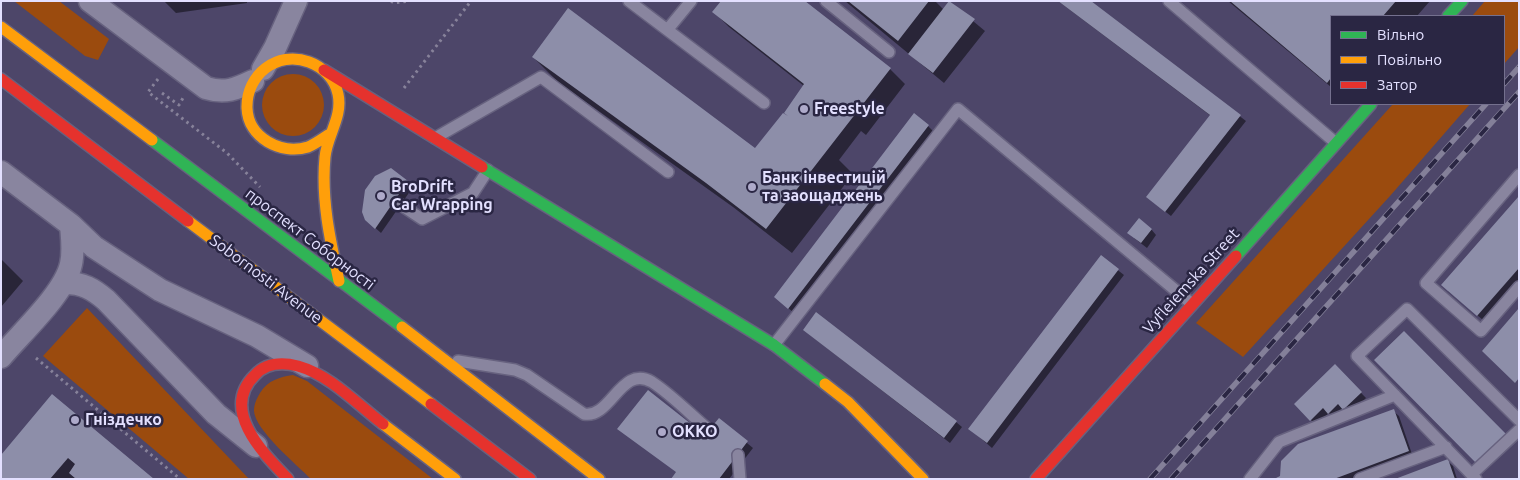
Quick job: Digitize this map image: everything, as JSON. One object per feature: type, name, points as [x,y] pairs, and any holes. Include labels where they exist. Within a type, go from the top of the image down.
[{"type":"main road","points":[[1449,15],[1462,1]]},
{"type":"main road","name":"проспект Соборності","points":[[1,27],[444,358],[599,479]]},
{"type":"main road","points":[[349,122],[330,132],[318,144],[305,150],[285,150],[265,142],[252,126],[246,107],[248,93],[258,75],[282,59],[314,65],[774,345],[848,402],[923,479]]},
{"type":"main road","points":[[314,65],[332,80],[339,99],[339,112],[330,132],[324,186],[326,216],[339,281]]},
{"type":"main road","name":"Sobornosti Avenue","points":[[1,79],[530,479]]},
{"type":"main road","name":"Vyfleiemska Street","points":[[1036,479],[1370,105]]},
{"type":"main road","points":[[375,114],[400,118]]},
{"type":"main road","points":[[288,479],[259,448],[244,420],[241,400],[257,372],[272,364],[290,364],[317,373],[455,479]]},
{"type":"street","points":[[90,1],[206,88],[223,92],[232,91],[258,75],[275,48],[293,7]]},
{"type":"street","points":[[293,7],[290,32],[314,65]]},
{"type":"street","points":[[1,172],[71,225],[94,247],[160,290],[257,336],[317,373]]},
{"type":"street","points":[[1,357],[65,283],[72,264],[71,225]]},
{"type":"street","points":[[65,283],[79,283],[93,289],[106,300],[216,414],[259,448]]},
{"type":"lane","points":[[629,1],[764,103]]},
{"type":"lane","points":[[668,29],[691,1]]},
{"type":"lane","points":[[826,1],[889,52]]},
{"type":"lane","points":[[1169,1],[1336,143]]},
{"type":"lane","points":[[434,139],[541,77],[668,172]]},
{"type":"lane","points":[[774,345],[958,109],[1192,304]]},
{"type":"lane","points":[[401,205],[422,219],[473,193],[488,170]]},
{"type":"lane","points":[[1519,175],[1426,283],[1481,331],[1519,287]]},
{"type":"lane","points":[[1519,420],[1407,309],[1357,356],[1474,476],[1519,430]]},
{"type":"lane","points":[[444,358],[516,370],[527,375],[584,414],[590,415],[600,411],[623,385],[632,380],[650,382],[709,430]]},
{"type":"lane","points":[[1250,479],[1278,442],[1395,396]]},
{"type":"lane","points":[[1360,479],[1446,447]]},
{"type":"lane","points":[[738,454],[740,479]]},
{"type":"path","points":[[391,1],[394,3],[409,1]]},
{"type":"path","points":[[404,88],[471,1]]},
{"type":"path","points":[[162,75],[148,92],[227,153],[262,189]]},
{"type":"path","points":[[36,358],[180,479]]},
{"type":"shaded area","points":[[14,1],[59,1],[109,39],[98,60],[85,56]]},
{"type":"shaded area","points":[[1485,1],[1519,1],[1519,47],[1505,63],[1505,15],[1473,15]]},
{"type":"shaded area","points":[[293,74],[305,76],[315,83],[322,93],[324,105],[322,117],[315,127],[305,134],[293,136],[281,134],[271,127],[264,117],[262,105],[264,93],[271,83],[281,76]]},
{"type":"shaded area","points":[[1392,105],[1469,105],[1390,196],[1243,357],[1196,323]]},
{"type":"shaded area","points":[[87,308],[249,479],[189,479],[43,356]]},
{"type":"shaded area","points":[[293,375],[307,381],[433,479],[311,479],[261,428],[254,411],[258,397],[267,385],[279,378]]},
{"type":"building","points":[[721,1],[805,1],[891,68],[766,229],[706,183],[532,57],[568,8],[755,148],[783,113],[788,116],[784,113],[804,84],[712,12]]},
{"type":"building","points":[[848,1],[929,1],[898,41]]},
{"type":"building","points":[[949,1],[975,19],[933,73],[908,54]]},
{"type":"building","points":[[1058,1],[1091,1],[1241,115],[1165,212],[1146,197],[1210,115]]},
{"type":"building","points":[[1230,1],[1396,1],[1384,15],[1330,15],[1330,79],[1327,83]]},
{"type":"building","points":[[914,113],[929,125],[788,309],[774,297]]},
{"type":"building","name":"BroDrift Car Wrapping","points":[[391,168],[408,181],[375,229],[365,220],[362,212],[365,190],[375,176]]},
{"type":"building","points":[[1519,196],[1519,268],[1477,316],[1441,285]]},
{"type":"building","points":[[1139,218],[1152,229],[1141,243],[1127,233]]},
{"type":"building","points":[[1101,255],[1119,269],[987,443],[968,429]]},
{"type":"building","points":[[1519,308],[1519,378],[1515,383],[1482,351]]},
{"type":"building","points":[[816,312],[957,421],[944,438],[803,330]]},
{"type":"building","points":[[1404,331],[1508,436],[1478,465],[1374,360]]},
{"type":"building","points":[[1335,364],[1362,392],[1343,410],[1338,404],[1328,414],[1323,408],[1310,421],[1294,404]]},
{"type":"building","name":"OKKO","points":[[648,390],[705,435],[719,418],[748,441],[719,479],[671,479],[676,472],[617,429]]},
{"type":"building","points":[[52,394],[154,479],[76,479],[69,473],[75,464],[68,458],[50,479],[1,479],[1,455]]},
{"type":"building","points":[[1394,409],[1409,451],[1334,479],[1274,479],[1280,476],[1281,461],[1298,444]]},
{"type":"building","points":[[1448,459],[1455,479],[1395,479]]},
{"type":"railway","points":[[1505,83],[1519,67]]},
{"type":"railway","points":[[1171,479],[1519,92]]},
{"type":"railway","points":[[1150,479],[1485,105]]},
{"type":"traffic: fast","points":[[1449,15],[1462,1]]},
{"type":"traffic: fast","points":[[1236,256],[1370,105]]},
{"type":"traffic: fast","points":[[152,140],[402,327]]},
{"type":"traffic: fast","points":[[482,167],[774,345],[825,384]]},
{"type":"traffic: slow","points":[[1,27],[152,140]]},
{"type":"traffic: slow","points":[[328,135],[308,147],[298,149],[277,146],[260,136],[253,128],[247,108],[248,96],[258,76],[275,63],[286,59],[297,59],[309,62],[324,70],[334,83],[339,102],[337,118],[326,149],[324,188],[325,204],[339,281]]},
{"type":"traffic: slow","points":[[188,221],[431,404]]},
{"type":"traffic: slow","points":[[402,327],[599,479]]},
{"type":"traffic: slow","points":[[825,384],[848,402],[923,479]]},
{"type":"traffic: slow","points":[[383,424],[455,479]]},
{"type":"traffic: jam","points":[[324,70],[482,167]]},
{"type":"traffic: jam","points":[[1,79],[188,221]]},
{"type":"traffic: jam","points":[[1036,479],[1236,256]]},
{"type":"traffic: jam","points":[[288,479],[258,444],[249,431],[243,417],[242,402],[245,388],[255,375],[264,368],[275,364],[286,364],[310,370],[343,391],[383,424]]},
{"type":"traffic: jam","points":[[431,404],[530,479]]},
{"type":"place","name":"Freestyle","points":[[804,109]]},
{"type":"place","name":"Банк інвестицій та заощаджень","points":[[752,187]]},
{"type":"place","name":"BroDrift Car Wrapping","points":[[381,196]]},
{"type":"place","name":"Гніздечко","points":[[75,420]]},
{"type":"place","name":"OKKO","points":[[662,432]]}]
